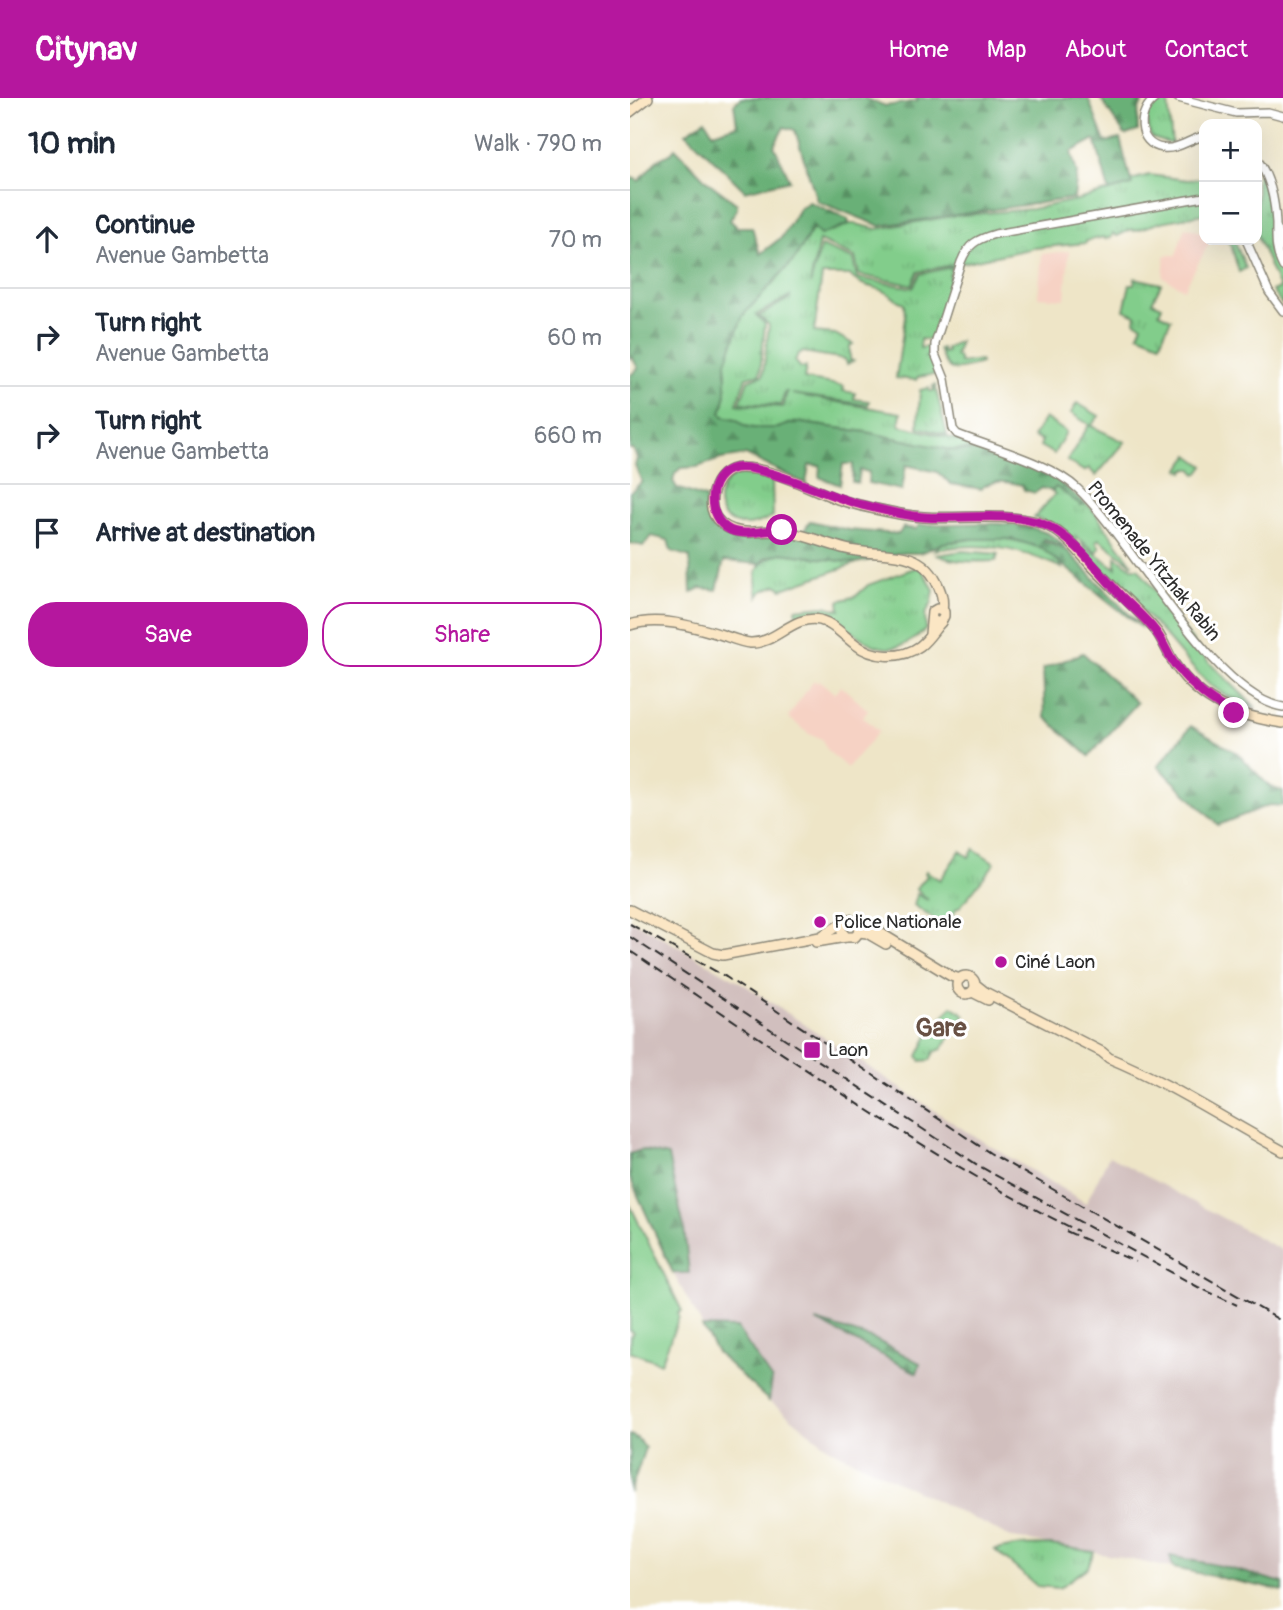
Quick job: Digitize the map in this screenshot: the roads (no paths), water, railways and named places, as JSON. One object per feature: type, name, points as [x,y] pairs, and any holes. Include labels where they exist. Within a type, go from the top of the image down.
[{"type":"main road","points":[[630,112],[648,98]]},
{"type":"main road","points":[[630,625],[651,621],[694,627],[752,643],[767,640],[801,621],[817,620],[832,626],[862,649],[889,656],[914,650],[930,634],[944,600],[926,567],[907,556],[848,549],[788,531],[731,531],[720,523],[712,502],[713,491],[723,474],[742,467],[777,475],[840,500],[900,514],[923,517],[1002,517],[1047,526],[1073,545],[1157,633],[1177,667],[1203,694],[1228,710],[1283,723]]},
{"type":"main road","points":[[630,910],[718,954],[728,955],[820,937],[849,919],[855,921],[859,928],[948,981],[958,982],[969,977],[974,988],[1100,1058],[1109,1058]]},
{"type":"main road","points":[[841,926],[846,937]]},
{"type":"main road","points":[[762,949],[782,949],[855,937],[859,928]]},
{"type":"main road","points":[[958,982],[962,994],[974,988],[985,992],[1209,1108],[1232,1124],[1283,1151]]},
{"type":"street","points":[[1156,98],[1145,108],[1142,122],[1144,135],[1154,146],[1175,148],[1199,138]]},
{"type":"street","points":[[1178,98],[1236,113],[1268,112],[1283,116]]},
{"type":"street","points":[[1262,169],[1270,184],[1283,248]]},
{"type":"street","name":"Promenade Yitzhak Rabin","points":[[1199,198],[1007,232],[976,240],[966,250],[961,262],[934,349],[944,379],[953,429],[957,434],[1054,472],[1077,488],[1110,525],[1208,654],[1250,694],[1283,707]]},
{"type":"street","points":[[1276,223],[1275,242],[1283,267]]},
{"type":"street","points":[[1248,245],[1269,292],[1283,311]]},
{"type":"railway","points":[[630,924],[726,977],[990,1153],[1283,1322]]},
{"type":"railway","points":[[630,937],[979,1166],[1198,1287],[1237,1305]]},
{"type":"railway","points":[[630,951],[906,1134],[1019,1201],[1078,1231]]},
{"type":"railway","points":[[1066,1231],[1136,1262]]},
{"type":"place","name":"Police Nationale","points":[[820,922]]},
{"type":"place","name":"Ciné Laon","points":[[1001,962]]},
{"type":"place","name":"Laon","points":[[812,1050]]},
{"type":"district","name":"Gare","points":[[941,1028]]}]
